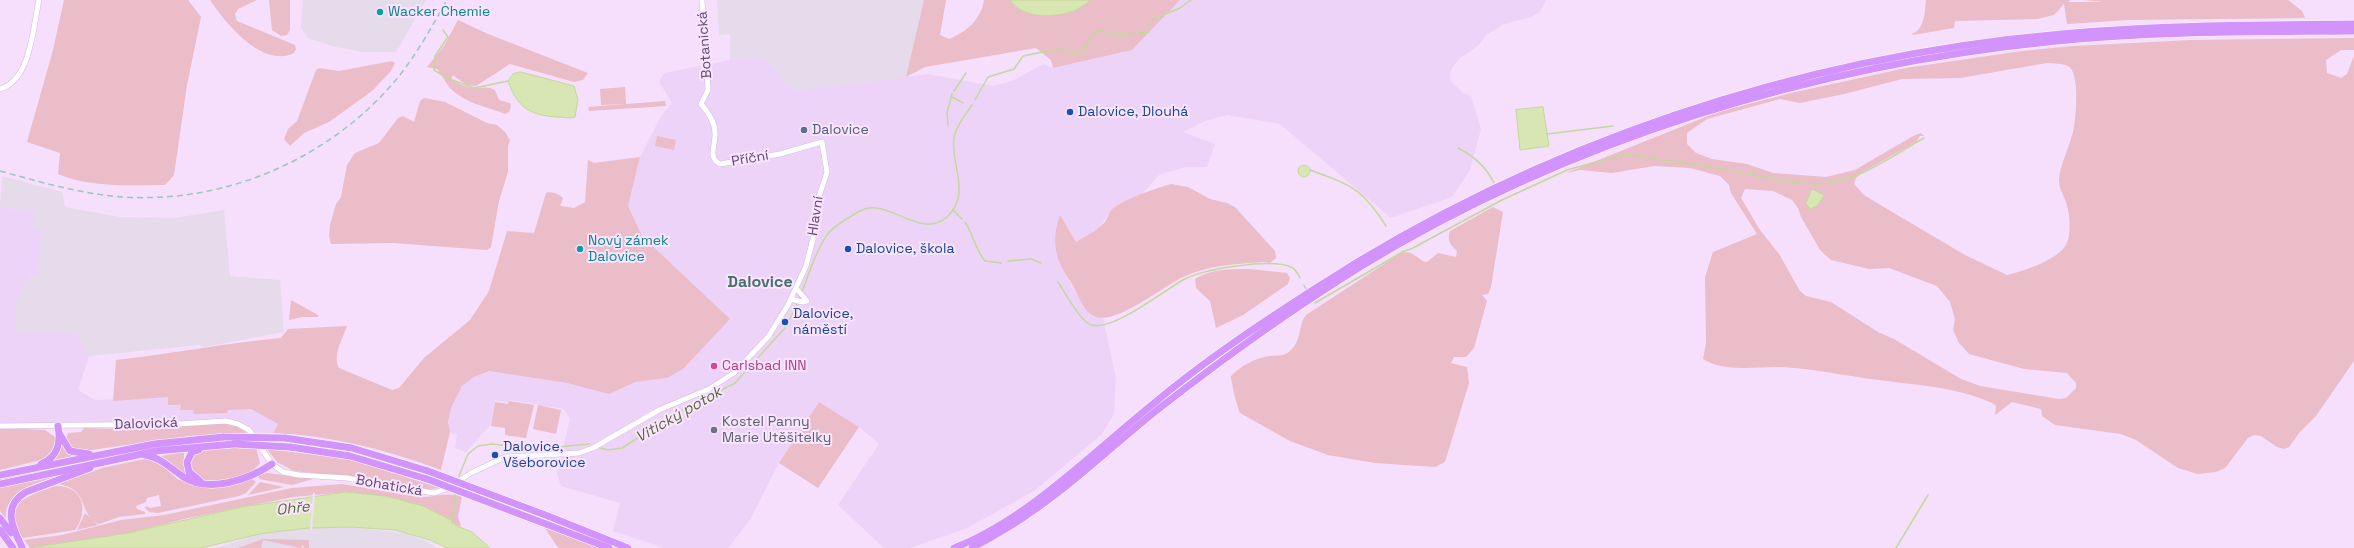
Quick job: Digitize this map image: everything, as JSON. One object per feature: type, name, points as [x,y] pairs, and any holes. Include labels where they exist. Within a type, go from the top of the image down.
[{"type":"highway","points":[[954,548],[968,542],[1022,511],[1053,488],[1157,400],[1237,340],[1357,261],[1488,191],[1565,156],[1645,125],[1780,83],[1882,60],[1967,45],[2112,30],[2354,24]]},
{"type":"highway","points":[[972,548],[1025,516],[1053,496],[1120,440],[1248,340],[1361,267],[1492,197],[1568,163],[1642,134],[1737,103],[1789,88],[1883,66],[1984,49],[2120,36],[2354,31]]},
{"type":"highway","points":[[58,429],[70,450],[83,454],[107,453]]},
{"type":"highway","points":[[24,470],[52,457],[59,445],[58,429]]},
{"type":"highway","points":[[0,475],[154,444],[224,437],[285,438],[352,448],[428,471],[547,520],[610,548]]},
{"type":"highway","points":[[0,484],[143,454],[234,444],[290,447],[350,456],[426,479],[628,548]]},
{"type":"highway","points":[[207,446],[189,455],[187,467],[197,480],[218,484]]},
{"type":"highway","points":[[143,454],[167,464],[181,476],[196,484],[218,484],[242,479],[272,464]]},
{"type":"highway","points":[[22,548],[10,522],[11,509],[14,503],[26,492],[57,482],[103,463]]},
{"type":"highway","points":[[0,518],[22,548]]},
{"type":"highway","points":[[0,530],[12,547]]},
{"type":"highway","points":[[0,536],[12,547]]},
{"type":"street","points":[[0,89],[15,82],[24,67],[40,0]]},
{"type":"street","name":"Botanická","points":[[702,0],[708,90],[702,104]]},
{"type":"street","name":"Příční","points":[[702,104],[712,121],[716,132],[713,156],[715,162],[720,164],[780,154],[822,142]]},
{"type":"street","name":"Hlavní","points":[[797,290],[811,253],[815,209],[827,172],[822,142]]},
{"type":"street","points":[[793,299],[804,300],[797,290]]},
{"type":"street","name":"Bohatická","points":[[272,464],[291,474],[347,478],[434,493],[446,489],[471,473],[505,457],[579,454],[593,448],[659,410],[722,382],[746,362],[768,337],[793,299],[797,290]]},
{"type":"street","name":"Dalovická","points":[[0,426],[58,429],[178,424],[214,420],[233,422],[249,430],[272,464]]},
{"type":"shaded area","points":[[64,0],[188,0],[201,17],[187,85],[174,175],[165,185],[97,184],[70,178],[58,174],[60,153],[27,142],[53,50]]},
{"type":"shaded area","points":[[210,0],[257,0],[238,9],[235,14],[237,21],[295,45],[296,49],[294,53],[282,56],[269,55],[257,49],[235,31]]},
{"type":"shaded area","points":[[269,0],[290,0],[290,30],[287,35],[281,36],[272,30]]},
{"type":"shaded area","points":[[303,0],[426,0],[396,52],[362,52],[336,47],[308,38],[301,28]]},
{"type":"shaded area","points":[[717,0],[924,1],[906,77],[798,90],[785,85],[776,70],[762,57],[730,60],[730,34],[719,35]]},
{"type":"shaded area","points":[[924,0],[946,0],[940,35],[949,39],[961,33],[972,24],[980,14],[984,0],[1010,0],[1017,7],[1026,12],[1037,15],[1049,15],[1073,11],[1083,6],[1090,0],[1180,0],[1132,50],[1053,68],[1051,60],[1036,48],[925,67],[906,77]]},
{"type":"shaded area","points":[[1180,0],[1546,0],[1540,12],[1531,17],[1504,24],[1486,35],[1478,46],[1460,58],[1452,68],[1450,75],[1451,81],[1463,93],[1471,96],[1481,129],[1470,170],[1452,197],[1391,218],[1280,124],[1227,115],[1205,121],[1183,132],[1215,144],[1207,167],[1185,167],[1159,175],[1141,195],[1113,208],[1099,228],[1076,242],[1062,270],[1087,310],[1097,317],[1103,318],[1116,378],[1114,414],[1102,434],[1034,491],[967,528],[910,548],[884,548],[838,505],[879,444],[859,427],[819,402],[779,463],[750,520],[728,548],[664,548],[613,531],[620,503],[561,486],[557,474],[570,419],[564,409],[510,400],[510,403],[495,400],[491,424],[466,452],[455,448],[457,435],[450,432],[448,422],[451,408],[462,386],[474,377],[489,371],[567,383],[609,393],[635,382],[667,378],[730,319],[642,236],[628,206],[640,157],[661,116],[672,103],[659,82],[664,73],[730,60],[762,57],[776,70],[785,85],[798,90],[928,74],[993,86],[1012,81],[1043,64],[1054,68],[1132,50]]},
{"type":"shaded area","points":[[1926,0],[2071,0],[2068,2],[2103,2],[2084,0],[2288,0],[2302,11],[2305,18],[2129,20],[2067,24],[2064,4],[2054,15],[2037,19],[1955,21],[1954,28],[1913,35],[1912,34],[1920,28],[1924,19]]},
{"type":"shaded area","points":[[458,20],[488,34],[588,73],[583,80],[574,82],[510,64],[476,86],[466,85],[453,75],[451,79],[464,86],[472,88],[491,88],[495,90],[499,100],[510,103],[511,106],[509,112],[505,114],[476,104],[463,98],[451,89],[437,69],[427,67],[444,46]]},
{"type":"shaded area","points":[[2354,38],[2354,50],[2341,50],[2326,60],[2327,73],[2341,78],[2347,74],[2354,56],[2354,361],[2316,416],[2299,433],[2289,447],[2284,449],[2277,447],[2261,436],[2254,435],[2248,438],[2225,468],[2216,472],[2198,474],[2178,468],[2136,440],[2121,434],[2055,425],[2042,416],[2041,409],[2012,402],[1995,415],[1996,406],[1994,404],[1980,398],[1951,390],[1795,368],[1742,368],[1721,366],[1703,359],[1706,344],[1705,277],[1713,252],[1757,234],[1731,193],[1729,185],[1720,176],[1690,168],[1654,166],[1612,173],[1580,170],[1566,173],[1718,112],[1791,93],[1906,68],[2022,51],[2073,46],[2192,40]],"holes":[[[2047,63],[2068,66],[2072,70],[2076,85],[2076,113],[2074,127],[2061,167],[2059,180],[2060,188],[2067,204],[2070,222],[2068,241],[2062,250],[2048,260],[2031,268],[2007,275],[1965,255],[1877,203],[1864,195],[1854,184],[1856,178],[1863,172],[1916,142],[1920,136],[1924,136],[1921,133],[1913,136],[1855,170],[1826,177],[1773,173],[1747,164],[1712,159],[1696,153],[1687,144],[1687,133],[1707,119],[1780,99],[1800,103],[1844,94],[1902,79],[1960,78]],[[1745,189],[1773,191],[1792,200],[1798,208],[1801,217],[1820,250],[1831,260],[1869,269],[1889,268],[1937,286],[1950,302],[1955,319],[1953,330],[1959,343],[1969,354],[2024,369],[2067,373],[2076,383],[2076,388],[2066,398],[2059,399],[1980,386],[1961,379],[1894,339],[1878,332],[1831,302],[1806,296],[1800,291],[1779,254],[1760,230],[1741,198]]]},
{"type":"shaded area","points":[[392,61],[395,63],[391,71],[372,91],[329,122],[304,133],[290,146],[284,139],[288,129],[297,121],[316,70],[319,68],[339,71]]},
{"type":"shaded area","points":[[625,87],[626,104],[601,105],[600,89]]},
{"type":"shaded area","points":[[424,98],[445,102],[487,123],[497,125],[505,132],[510,140],[508,146],[508,172],[499,201],[491,247],[487,250],[393,243],[331,244],[329,236],[330,225],[336,204],[341,197],[347,165],[355,153],[379,143],[398,118],[403,116],[414,122],[420,101]]},
{"type":"shaded area","points":[[665,101],[666,106],[589,111],[588,107]]},
{"type":"shaded area","points":[[657,136],[676,140],[674,150],[655,146]]},
{"type":"shaded area","points":[[640,157],[628,206],[642,236],[730,319],[683,369],[667,378],[635,382],[609,394],[567,383],[489,371],[474,377],[462,386],[451,408],[448,422],[450,432],[441,470],[400,456],[337,440],[294,434],[273,433],[278,424],[251,409],[228,410],[227,413],[194,414],[193,410],[180,410],[181,405],[168,405],[168,397],[113,401],[116,360],[281,338],[288,329],[347,326],[337,353],[337,363],[339,368],[392,390],[399,388],[424,358],[470,320],[489,291],[507,231],[534,233],[546,193],[555,193],[563,198],[560,206],[574,208],[585,202],[588,160],[594,163]]},
{"type":"shaded area","points":[[2,176],[62,192],[65,207],[120,217],[175,218],[224,210],[230,276],[280,280],[284,332],[204,347],[199,345],[89,356],[76,333],[15,331],[15,309],[23,282],[29,282],[30,276],[37,276],[42,230],[33,229],[34,211],[0,207]]},
{"type":"shaded area","points":[[1171,184],[1188,187],[1210,199],[1227,203],[1235,207],[1275,251],[1276,258],[1270,263],[1232,264],[1202,270],[1183,277],[1128,310],[1105,318],[1096,317],[1087,311],[1065,273],[1058,257],[1055,241],[1057,224],[1060,215],[1076,242],[1101,226],[1112,209],[1118,205],[1140,194]]},
{"type":"shaded area","points":[[0,207],[34,211],[42,230],[39,271],[37,277],[30,276],[29,283],[23,282],[76,333],[89,356],[78,390],[95,400],[168,397],[227,413],[229,404],[251,405],[281,417],[273,433],[239,434],[214,424],[0,430]]},
{"type":"shaded area","points":[[1493,207],[1503,212],[1491,287],[1488,294],[1482,295],[1487,301],[1474,348],[1466,357],[1454,357],[1451,363],[1467,367],[1469,383],[1445,462],[1435,467],[1375,463],[1328,455],[1290,441],[1240,413],[1231,379],[1231,376],[1235,372],[1254,360],[1264,357],[1283,355],[1290,351],[1296,343],[1306,315],[1401,253],[1406,252],[1413,254],[1421,260],[1427,262],[1438,253],[1456,257],[1457,251],[1449,240],[1450,231]]},
{"type":"shaded area","points":[[1249,269],[1287,273],[1290,278],[1288,284],[1243,315],[1216,328],[1210,301],[1196,288],[1195,279],[1214,271]]},
{"type":"shaded area","points":[[291,300],[318,315],[318,317],[302,317],[289,320]]},
{"type":"shaded area","points":[[509,401],[534,405],[526,438],[505,435],[505,428],[491,426],[495,402],[508,404]]},
{"type":"shaded area","points":[[819,402],[859,427],[818,488],[779,463]]},
{"type":"shaded area","points":[[538,405],[561,410],[556,434],[533,429]]},
{"type":"shaded area","points":[[225,423],[241,428],[246,433],[189,436],[85,451],[71,447],[66,439],[68,433],[81,432],[84,428],[118,429]]},
{"type":"shaded area","points":[[0,428],[45,430],[55,437],[55,448],[45,459],[0,470]]},
{"type":"shaded area","points":[[200,442],[0,481],[0,478],[160,447]]},
{"type":"shaded area","points":[[62,445],[73,456],[54,460]]},
{"type":"shaded area","points":[[221,448],[256,448],[260,463],[256,468],[242,476],[217,481],[202,479],[190,469],[189,462],[192,455],[201,451]]},
{"type":"shaded area","points":[[267,449],[349,459],[440,488],[421,490],[356,478],[294,471],[277,462]]},
{"type":"shaded area","points":[[184,452],[184,470],[189,477],[161,456]]},
{"type":"shaded area","points":[[145,459],[155,461],[164,466],[179,480],[229,485],[252,479],[256,482],[246,493],[239,496],[158,513],[149,512],[145,508],[146,506],[150,508],[161,506],[159,495],[147,498],[146,502],[136,506],[137,509],[145,512],[145,514],[119,517],[99,524],[92,520],[80,496],[75,491],[58,484],[102,468]]},
{"type":"shaded area","points":[[76,471],[43,481],[21,491],[12,499],[7,508],[6,519],[0,511],[0,487]]},
{"type":"shaded area","points":[[267,473],[313,479],[292,485],[259,479],[259,475]]},
{"type":"shaded area","points":[[260,482],[284,487],[248,495]]},
{"type":"shaded area","points":[[342,484],[418,497],[456,495],[462,497],[458,517],[461,526],[455,525],[451,520],[423,506],[385,496],[347,492],[293,497],[188,518],[128,533],[30,548],[24,540],[62,535],[121,520],[164,515],[292,488]]},
{"type":"shaded area","points":[[55,486],[65,487],[72,490],[78,494],[81,500],[82,515],[75,530],[23,538],[14,516],[16,509],[20,503],[27,498]]},
{"type":"shaded area","points":[[85,513],[98,525],[77,530]]},
{"type":"shaded area","points":[[351,527],[403,533],[424,540],[437,548],[215,548],[264,533],[309,528]]},
{"type":"shaded area","points":[[545,528],[600,548],[559,548]]},
{"type":"shaded area","points":[[263,539],[309,540],[309,548],[304,548],[302,545],[301,548],[263,540],[261,548],[238,548]]},
{"type":"water","points":[[1010,0],[1090,0],[1072,11],[1049,16],[1026,12],[1017,7]]},
{"type":"water","points":[[521,72],[574,86],[578,100],[575,117],[568,118],[547,116],[531,112],[525,108],[516,97],[508,81],[513,74]]},
{"type":"water","points":[[1543,107],[1549,146],[1520,150],[1516,110]]},
{"type":"water","points":[[1306,165],[1309,166],[1309,176],[1302,177],[1299,176],[1298,169],[1299,166]]},
{"type":"water","points":[[1812,189],[1824,195],[1818,205],[1811,209],[1806,204]]},
{"type":"water","name":"Ohře","points":[[347,492],[385,496],[423,506],[451,520],[455,525],[472,532],[490,548],[447,548],[430,540],[395,530],[351,527],[309,528],[264,533],[201,548],[29,548],[128,533],[242,507]]},
{"type":"pier","points":[[313,493],[315,493],[312,530],[310,530]]},
{"type":"waterway","name":"Vitický potok","points":[[975,100],[988,77],[1014,69],[1023,56],[1058,49],[1082,54],[1093,34],[1100,30],[1118,35],[1149,32],[1150,21],[1180,8],[1191,0]]},
{"type":"waterway","points":[[443,30],[448,37],[435,56],[434,70],[447,78],[474,88],[508,81]]},
{"type":"waterway","points":[[954,91],[966,73]]},
{"type":"waterway","points":[[948,125],[947,113],[952,94]]},
{"type":"waterway","points":[[952,97],[963,103]]},
{"type":"waterway","name":"Vitický potok","points":[[799,299],[822,242],[831,230],[863,209],[879,208],[918,223],[928,224],[938,223],[947,217],[954,208],[958,198],[959,189],[954,137],[959,124],[972,105]]},
{"type":"waterway","points":[[1547,134],[1613,126]]},
{"type":"waterway","points":[[1736,172],[1796,183],[1830,183],[1858,175],[1886,161],[1924,138]]},
{"type":"waterway","points":[[1458,148],[1479,162],[1494,183]]},
{"type":"waterway","points":[[1315,303],[1404,251],[1411,249],[1502,200],[1567,170],[1625,154],[1730,170]]},
{"type":"waterway","points":[[1310,170],[1346,184],[1354,189],[1370,203],[1386,226]]},
{"type":"waterway","points":[[953,210],[962,219]]},
{"type":"waterway","points":[[965,222],[979,252],[985,261],[1001,263]]},
{"type":"waterway","points":[[1008,261],[1031,259],[1041,263]]},
{"type":"waterway","points":[[1058,282],[1082,318],[1091,325],[1100,325],[1112,322],[1125,316],[1183,280],[1205,272],[1237,266],[1268,264],[1291,267],[1296,270],[1300,278]]},
{"type":"waterway","points":[[1304,285],[1306,289]]},
{"type":"waterway","name":"Vitický potok","points":[[600,448],[608,450],[622,448],[677,413],[735,383],[785,328],[798,303]]},
{"type":"waterway","name":"Vitický potok","points":[[459,476],[468,454],[478,446],[492,444],[538,449],[589,444]]},
{"type":"waterway","name":"Vitický potok","points":[[452,523],[455,493]]},
{"type":"waterway","points":[[1896,548],[1928,495]]},
{"type":"railway","points":[[0,171],[84,192],[112,196],[152,198],[191,194],[230,186],[267,173],[303,156],[337,135],[367,110],[395,81],[410,62],[447,0]]},
{"type":"place","name":"Wacker Chemie","points":[[380,12]]},
{"type":"place","name":"Dalovice, Dlouhá","points":[[1070,112]]},
{"type":"place","name":"Dalovice","points":[[804,130]]},
{"type":"place","name":"Nový zámek Dalovice","points":[[580,249]]},
{"type":"place","name":"Dalovice, škola","points":[[848,249]]},
{"type":"place","name":"Dalovice, náměstí","points":[[785,322]]},
{"type":"place","name":"Carlsbad INN","points":[[714,366]]},
{"type":"place","name":"Kostel Panny Marie Utěšitelky","points":[[714,430]]},
{"type":"place","name":"Dalovice, Všeborovice","points":[[495,455]]},
{"type":"district","name":"Dalovice","points":[[760,283]]}]
